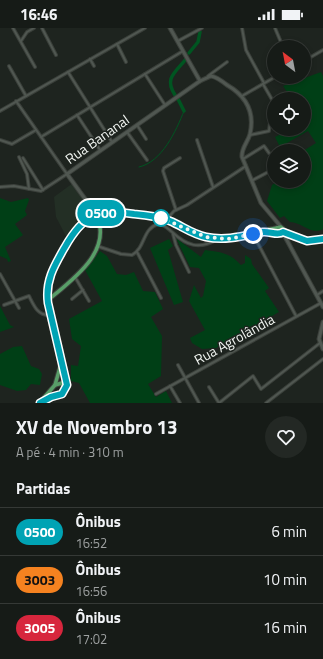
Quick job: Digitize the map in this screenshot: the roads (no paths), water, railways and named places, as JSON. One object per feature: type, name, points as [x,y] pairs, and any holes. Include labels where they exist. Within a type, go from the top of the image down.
[{"type":"main road","points":[[39,403],[62,394],[66,389],[67,383],[48,300],[48,278],[76,229],[87,219],[96,214],[114,211],[166,220],[195,234],[219,238],[233,238],[265,231],[281,231],[307,241],[323,239]]},
{"type":"main road","points":[[48,300],[76,277],[86,266],[97,246],[100,233],[96,214]]},
{"type":"main road","points":[[59,394],[54,391],[61,360]]},
{"type":"main road","points":[[39,403],[55,386],[62,383],[66,389]]},
{"type":"street","points":[[13,28],[35,67]]},
{"type":"street","points":[[21,41],[27,32],[34,28]]},
{"type":"street","points":[[42,28],[56,55]]},
{"type":"street","points":[[0,111],[145,28]]},
{"type":"street","points":[[170,28],[200,81]]},
{"type":"street","points":[[178,41],[202,28]]},
{"type":"street","points":[[242,28],[246,50],[268,92]]},
{"type":"street","points":[[275,28],[280,40]]},
{"type":"street","points":[[117,44],[126,62]]},
{"type":"street","points":[[311,57],[323,50]]},
{"type":"street","points":[[41,136],[183,51]]},
{"type":"street","points":[[90,59],[94,66]]},
{"type":"street","points":[[208,76],[227,62]]},
{"type":"street","points":[[8,66],[26,96]]},
{"type":"street","points":[[68,72],[91,106],[112,142]]},
{"type":"street","points":[[145,74],[165,105]]},
{"type":"street","points":[[208,76],[216,78],[242,96],[252,113],[249,135],[242,151],[243,159],[254,180],[261,203],[276,220],[323,307]]},
{"type":"street","name":"Rua Bananal","points":[[43,190],[208,76]]},
{"type":"street","points":[[242,96],[267,81]]},
{"type":"street","points":[[16,101],[96,214]]},
{"type":"street","points":[[77,115],[100,150]]},
{"type":"street","points":[[137,125],[146,139]]},
{"type":"street","points":[[0,140],[12,144],[36,130]]},
{"type":"street","points":[[249,135],[267,131]]},
{"type":"street","points":[[127,132],[147,160]]},
{"type":"street","points":[[197,140],[213,187]]},
{"type":"street","points":[[243,159],[264,146],[267,150]]},
{"type":"street","points":[[19,158],[27,174],[29,189]]},
{"type":"street","points":[[22,158],[43,190]]},
{"type":"street","points":[[176,210],[163,171],[164,168],[180,158]]},
{"type":"street","points":[[166,220],[176,210],[246,165]]},
{"type":"street","points":[[254,180],[267,173]]},
{"type":"street","points":[[0,186],[14,186],[43,190]]},
{"type":"street","points":[[97,246],[128,256],[137,252],[146,234],[152,226],[158,224],[164,225],[174,234],[197,247],[219,238]]},
{"type":"street","points":[[174,234],[176,245],[189,272]]},
{"type":"street","points":[[253,234],[296,316]]},
{"type":"street","points":[[137,252],[162,298]]},
{"type":"street","points":[[0,274],[19,308]]},
{"type":"street","points":[[76,277],[89,301]]},
{"type":"street","points":[[72,299],[83,290]]},
{"type":"street","points":[[317,295],[323,291]]},
{"type":"street","points":[[4,305],[29,296],[38,311],[43,314],[51,315]]},
{"type":"street","name":"Rua Agrolândia","points":[[156,394],[321,303]]},
{"type":"street","points":[[323,322],[319,337],[323,349]]},
{"type":"street","points":[[209,387],[219,403],[253,376],[260,389],[320,343]]},
{"type":"street","points":[[266,403],[323,359]]},
{"type":"street","points":[[178,365],[198,403]]},
{"type":"street","points":[[170,386],[180,403]]},
{"type":"waterway","points":[[189,53],[198,42],[200,32]]},
{"type":"waterway","points":[[175,95],[171,84],[172,76],[186,59]]},
{"type":"waterway","points":[[178,99],[184,111]]},
{"type":"waterway","points":[[139,167],[155,159],[167,145],[184,111]]}]
